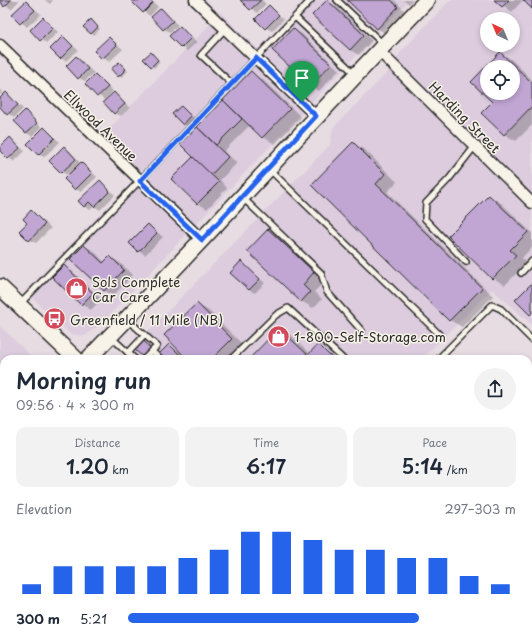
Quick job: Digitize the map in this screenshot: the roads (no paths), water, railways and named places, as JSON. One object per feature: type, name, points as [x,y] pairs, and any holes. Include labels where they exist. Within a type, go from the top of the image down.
[{"type":"main road","points":[[92,355],[427,0]]},
{"type":"main road","points":[[0,287],[72,355]]},
{"type":"street","points":[[195,0],[316,116]]},
{"type":"street","name":"Ellwood Avenue","points":[[0,45],[202,240]]},
{"type":"street","name":"Harding Street","points":[[381,47],[475,146],[532,203]]},
{"type":"lane","points":[[19,305],[140,181],[311,0]]},
{"type":"lane","points":[[337,0],[381,47]]},
{"type":"lane","points":[[295,17],[356,74]]},
{"type":"lane","points":[[225,29],[201,54],[231,83]]},
{"type":"lane","points":[[466,262],[425,219],[426,203],[449,179],[475,146]]},
{"type":"lane","points":[[268,168],[439,334]]},
{"type":"lane","points":[[242,197],[321,273],[327,292],[362,331]]},
{"type":"lane","points":[[521,273],[532,261]]},
{"type":"lane","points":[[442,355],[492,305],[501,309],[532,340]]},
{"type":"lane","points":[[235,355],[276,315],[288,308],[339,355]]},
{"type":"lane","points":[[127,319],[157,346],[148,355]]},
{"type":"lane","points":[[128,353],[145,335]]},
{"type":"lane","points":[[110,336],[130,355]]},
{"type":"lane","points":[[152,351],[156,355]]},
{"type":"place","name":"Sols Complete Car Care","points":[[77,288]]},
{"type":"place","name":"Greenfield / 11 Mile (NB)","points":[[55,319]]},
{"type":"place","name":"1-800-Self-Storage.com","points":[[279,336]]}]
